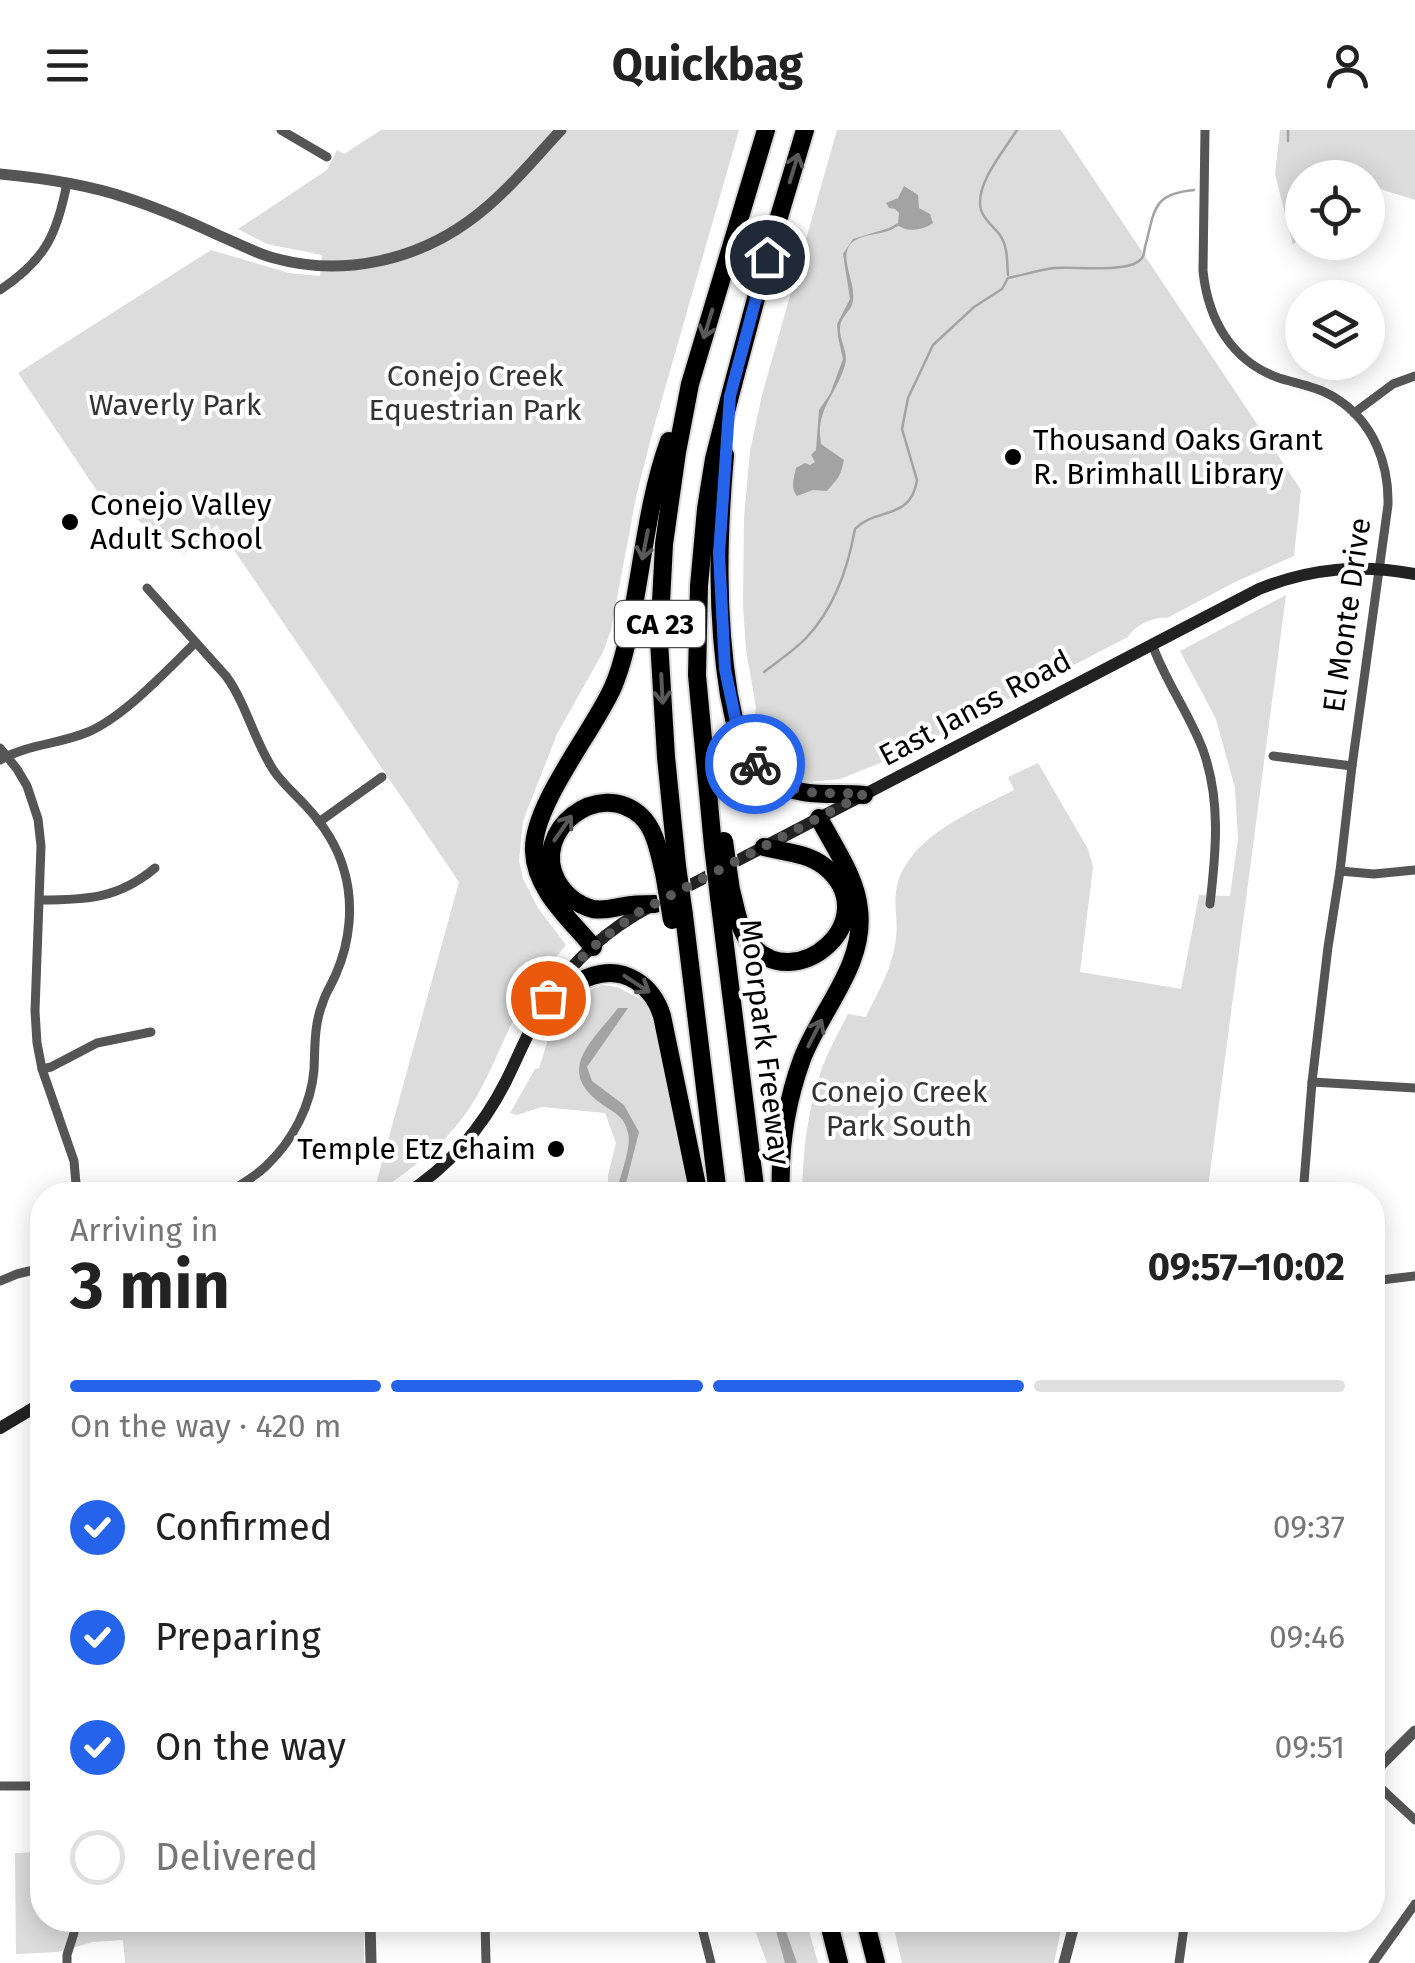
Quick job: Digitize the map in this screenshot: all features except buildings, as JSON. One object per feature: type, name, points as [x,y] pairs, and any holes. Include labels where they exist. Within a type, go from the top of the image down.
[{"type":"highway","name":"CA 23","points":[[716,1182],[670,869],[660,642],[664,544],[690,384],[766,130]]},
{"type":"highway","name":"Moorpark Freeway","points":[[755,1182],[698,675],[699,586],[714,459],[805,130]]},
{"type":"highway","points":[[593,947],[549,895],[534,854],[534,839],[542,814],[615,682],[629,634],[660,471],[690,384]]},
{"type":"highway","points":[[730,396],[720,517],[720,592],[725,669],[739,736],[750,759],[776,783],[809,794],[864,794]]},
{"type":"highway","points":[[655,904],[608,910],[574,900],[559,885],[554,873],[552,844],[558,830],[578,810],[603,804],[622,806],[640,814],[648,824],[670,869]]},
{"type":"highway","points":[[781,1182],[789,1103],[802,1059],[851,962],[860,930],[859,905],[851,877],[819,818]]},
{"type":"highway","points":[[725,894],[745,934],[765,954],[796,961],[816,955],[832,942],[844,920],[842,886],[812,859],[764,847]]},
{"type":"highway","points":[[548,998],[592,976],[608,973],[637,980],[653,996],[662,1016],[696,1182]]},
{"type":"highway","points":[[831,1932],[839,1963]]},
{"type":"highway","points":[[868,1932],[876,1963]]},
{"type":"main road","name":"East Janss Road","points":[[421,1182],[450,1159],[487,1115],[528,1033],[567,973],[624,922],[1274,583],[1350,568],[1415,574]]},
{"type":"main road","points":[[0,1428],[30,1410]]},
{"type":"street","points":[[0,174],[124,196],[276,259],[310,265],[353,265],[396,258],[468,222],[499,196],[561,130]]},
{"type":"street","name":"El Monte Drive","points":[[1205,130],[1203,271],[1215,322],[1238,353],[1262,370],[1336,398],[1354,413],[1378,448],[1388,485],[1328,947],[1305,1182]]},
{"type":"street","points":[[289,132],[327,157]]},
{"type":"street","points":[[0,290],[33,265],[45,249],[58,222],[67,183]]},
{"type":"street","points":[[1354,413],[1393,384],[1415,376]]},
{"type":"street","points":[[147,588],[237,691],[273,770],[329,836],[344,872],[350,918],[343,954],[322,1002],[308,1102],[287,1142],[268,1165],[243,1182]]},
{"type":"street","points":[[76,1182],[69,1140],[42,1069],[37,1042],[38,818],[27,786],[2,755],[97,727],[196,643]]},
{"type":"street","points":[[1152,644],[1202,748],[1211,779],[1216,822],[1210,904]]},
{"type":"street","points":[[1273,756],[1352,766]]},
{"type":"street","points":[[319,822],[382,777]]},
{"type":"street","points":[[40,900],[105,895],[141,879],[155,868]]},
{"type":"street","points":[[1340,871],[1374,874],[1415,870]]},
{"type":"street","points":[[42,1069],[97,1043],[151,1032]]},
{"type":"street","points":[[1312,1082],[1415,1088]]},
{"type":"street","points":[[0,1281],[30,1272]]},
{"type":"street","points":[[1385,1280],[1415,1276]]},
{"type":"street","points":[[1385,1763],[1415,1731]]},
{"type":"street","points":[[0,1786],[30,1786]]},
{"type":"street","points":[[1385,1790],[1415,1820]]},
{"type":"street","points":[[1373,1963],[1415,1904]]},
{"type":"street","points":[[370,1932],[371,1963]]},
{"type":"street","points":[[485,1932],[486,1963]]},
{"type":"street","points":[[703,1932],[712,1963]]},
{"type":"street","points":[[1064,1963],[1073,1932]]},
{"type":"street","points":[[1179,1963],[1183,1932]]},
{"type":"street","points":[[67,1963],[74,1933]]},
{"type":"green space","name":"Conejo Creek Equestrian Park","points":[[381,130],[739,130],[653,430],[611,630],[603,652],[557,734],[523,821],[519,861],[523,879],[538,908],[566,945],[528,994],[464,1116],[427,1155],[392,1182],[377,1182],[459,882],[217,525],[184,553],[97,491],[18,373],[211,250],[289,273],[320,276],[322,255],[267,244],[238,229],[327,170],[337,150],[344,154]]},
{"type":"green space","points":[[837,130],[1061,130],[1301,490],[1294,556],[1167,618],[1145,623],[1128,637],[895,757],[840,779],[809,782],[772,764],[753,726],[756,707],[743,605],[744,518],[750,451],[762,395]]},
{"type":"green space","points":[[1280,130],[1415,130],[1415,200],[1385,191],[1385,160],[1285,160],[1285,213],[1275,174]]},
{"type":"green space","name":"Conejo Creek Park South","points":[[1286,595],[1209,1182],[802,1182],[816,1086],[848,1014],[866,1017],[888,969],[896,938],[896,892],[902,873],[912,856],[942,829],[1014,790],[1008,777],[1038,763],[1088,849],[1093,867],[1080,972],[1181,989],[1199,895],[1230,896],[1238,839],[1235,788],[1216,719],[1180,651]]},
{"type":"green space","points":[[595,987],[617,987],[652,1005],[687,1182],[608,1182],[616,1143],[605,1113],[542,1107],[517,1115],[510,1113],[539,1068],[558,1023]]},
{"type":"green space","points":[[30,1852],[30,1932],[364,1932],[364,1963],[125,1963],[123,1940],[93,1942],[58,1952],[16,1954],[15,1853]]},
{"type":"green space","points":[[755,1932],[809,1932],[818,1963],[767,1963]]},
{"type":"green space","points":[[895,1932],[1060,1932],[1054,1963],[902,1963]]},
{"type":"shaded area","points":[[904,186],[918,195],[919,208],[930,214],[933,223],[916,230],[898,226],[858,239],[849,247],[846,254],[853,299],[840,327],[846,360],[824,412],[820,432],[821,444],[844,460],[827,491],[813,490],[797,496],[793,486],[796,468],[815,462],[811,455],[816,450],[819,410],[830,394],[843,359],[837,324],[850,299],[843,254],[853,239],[898,223],[899,213],[886,203],[898,198]]},
{"type":"shaded area","points":[[618,1008],[628,1008],[587,1067],[592,1081],[624,1105],[639,1132],[626,1182],[619,1182],[629,1139],[626,1127],[619,1116],[588,1092],[581,1080],[579,1068],[589,1044]]},
{"type":"shaded area","points":[[776,1932],[786,1932],[797,1963],[785,1963]]},
{"type":"waterway","points":[[1008,275],[1004,244],[982,214],[980,200],[992,168],[1017,130]]},
{"type":"waterway","points":[[1288,130],[1288,141]]},
{"type":"waterway","points":[[764,672],[802,642],[825,613],[844,572],[855,529],[900,508],[913,493],[917,480],[902,429],[908,398],[933,345],[974,307],[1002,289],[1008,278],[1054,268],[1111,268],[1139,261],[1157,206],[1170,196],[1194,190]]},
{"type":"way so far","points":[[548,998],[581,957],[639,912],[864,794],[798,791],[776,783],[755,764]]},
{"type":"place","name":"Thousand Oaks Grant R. Brimhall Library","points":[[1013,457]]},
{"type":"place","name":"Conejo Valley Adult School","points":[[70,522]]},
{"type":"place","name":"Temple Etz Chaim","points":[[556,1149]]},
{"type":"route","points":[[755,764],[739,736],[725,669],[719,554],[730,396],[767,257]]},
{"type":"park label","name":"Waverly Park","points":[[175,405]]}]
